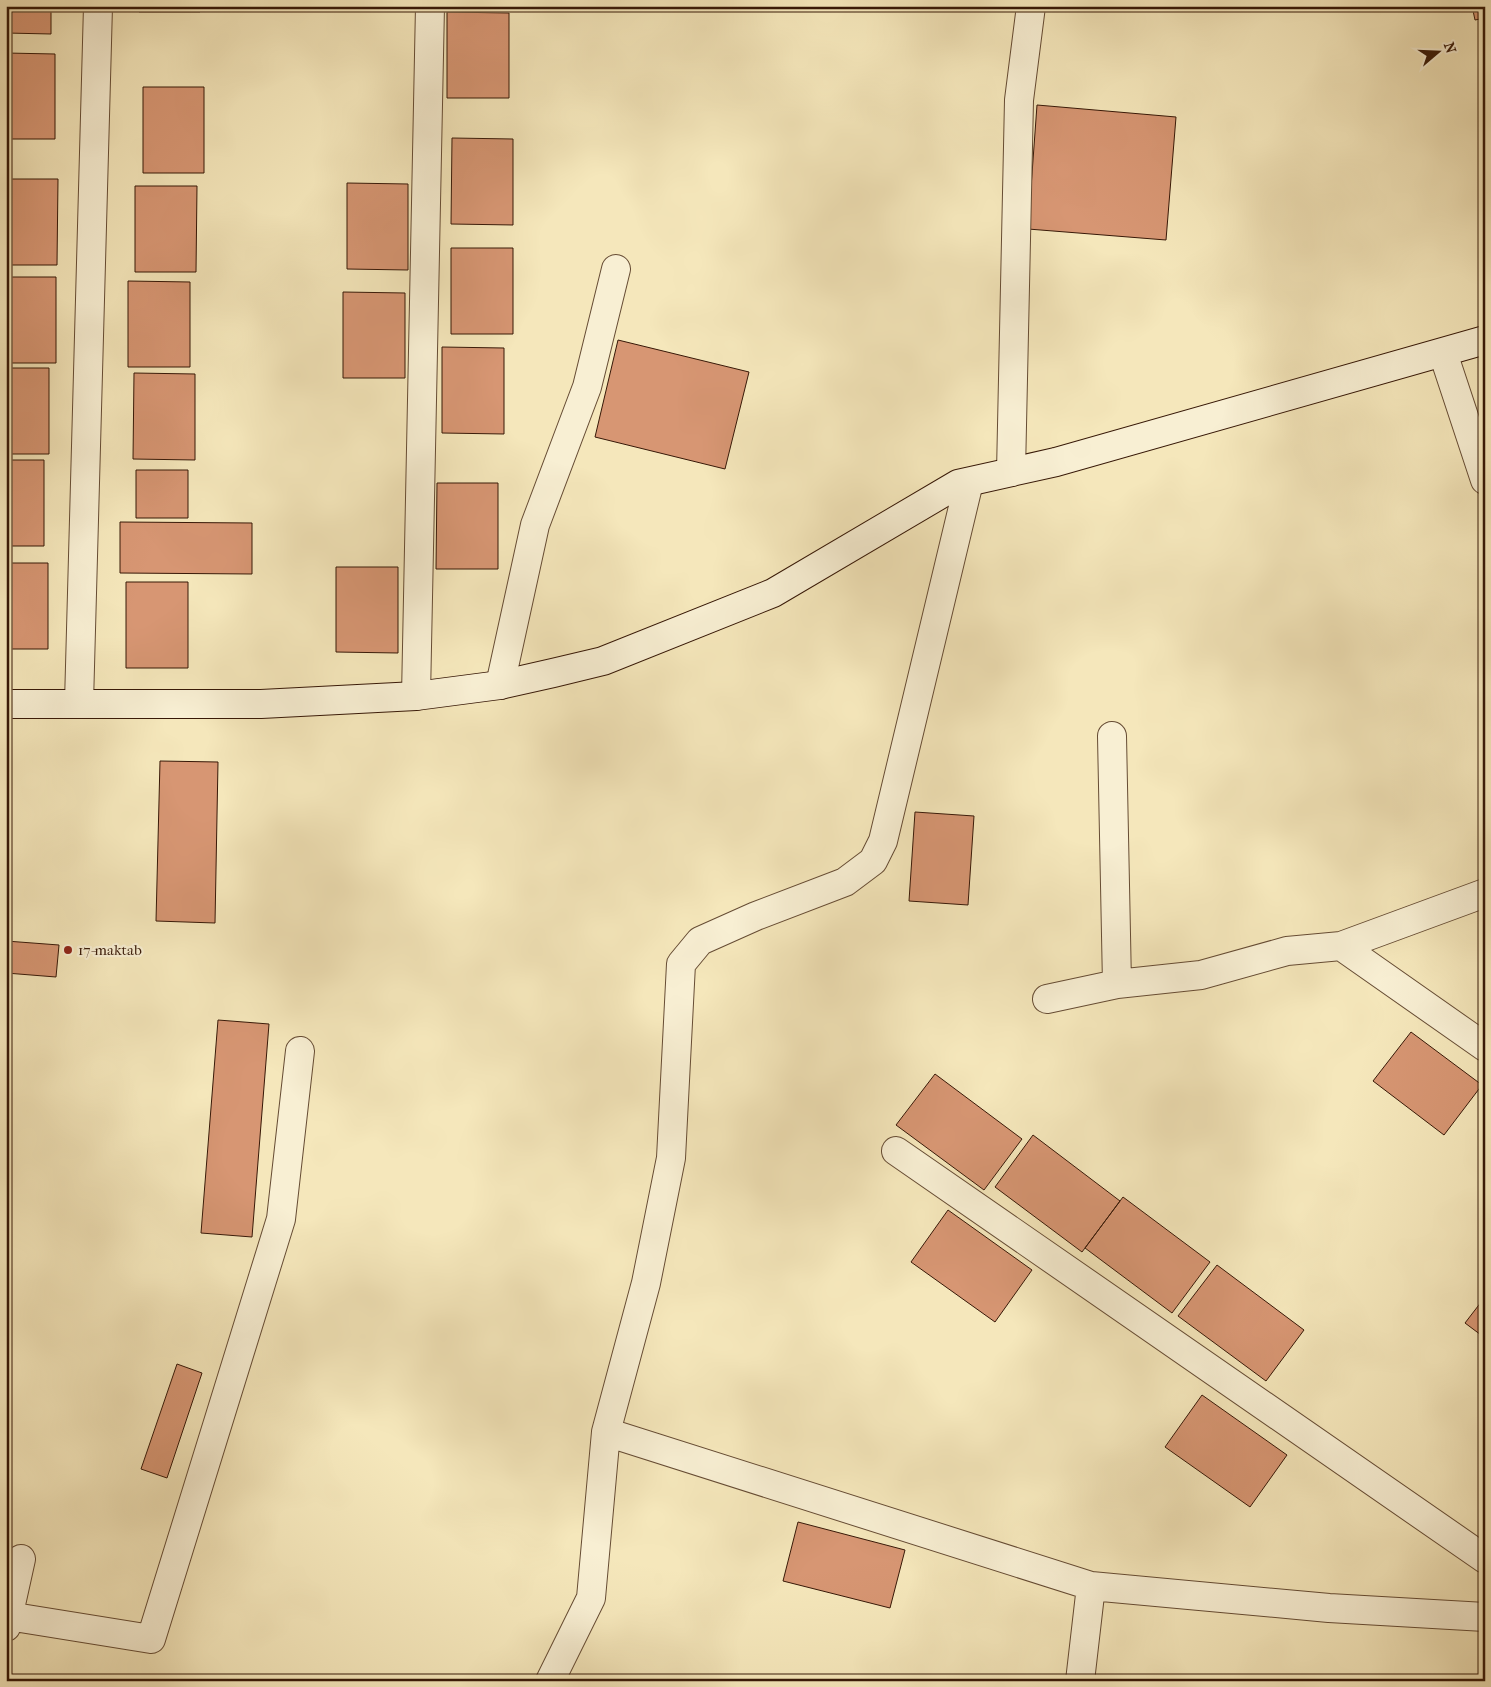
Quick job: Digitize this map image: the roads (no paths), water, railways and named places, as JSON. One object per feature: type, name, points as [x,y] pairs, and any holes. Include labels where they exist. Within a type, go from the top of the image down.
[{"type":"street","points":[[80,704],[98,6]]},
{"type":"street","points":[[416,696],[430,6]]},
{"type":"street","points":[[1011,472],[1019,100],[1031,6]]},
{"type":"street","points":[[500,685],[535,525],[587,387],[616,269]]},
{"type":"street","points":[[6,704],[261,704],[416,696],[500,685],[603,661],[773,593],[958,484],[1056,462],[1485,340]]},
{"type":"street","points":[[1443,353],[1485,480]]},
{"type":"street","points":[[550,1681],[591,1598],[606,1432],[646,1283],[672,1158],[681,964],[700,941],[756,916],[845,882],[873,861],[883,841],[969,482]]},
{"type":"street","points":[[1112,736],[1118,984]]},
{"type":"street","points":[[1047,999],[1118,984],[1201,975],[1287,951],[1342,946],[1485,893]]},
{"type":"street","points":[[1342,946],[1485,1047]]},
{"type":"street","points":[[21,1559],[7,1621],[151,1639],[281,1219],[300,1052]]},
{"type":"street","points":[[896,1151],[1485,1559]]},
{"type":"street","points":[[606,1432],[1090,1586],[1329,1608],[1485,1617]]},
{"type":"street","points":[[1080,1681],[1090,1586]]},
{"type":"place","name":"17-maktab","points":[[68,950]]}]
